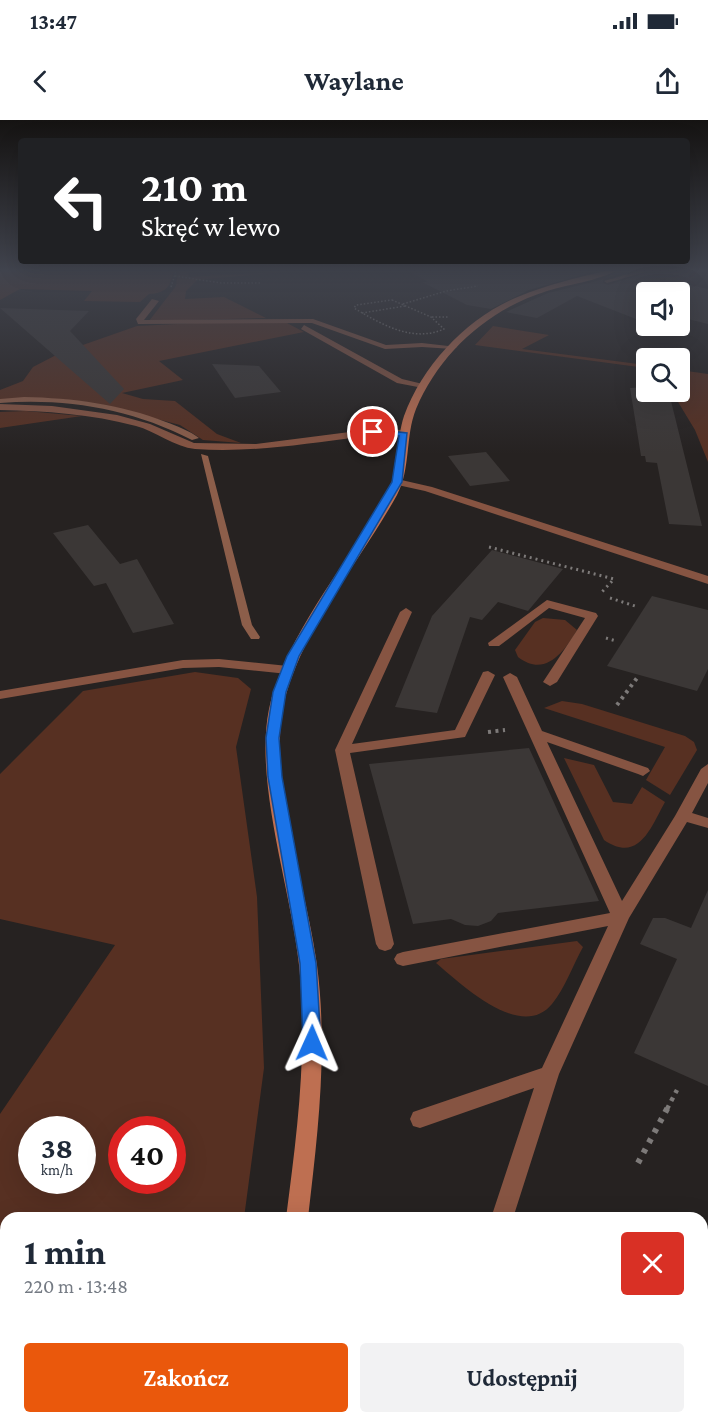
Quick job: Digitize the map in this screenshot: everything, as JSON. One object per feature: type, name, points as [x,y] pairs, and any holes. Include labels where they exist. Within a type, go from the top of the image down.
[{"type":"street","points":[[313,332],[400,381],[423,385]]},
{"type":"street","points":[[348,332],[385,347],[422,345],[453,347]]},
{"type":"street","points":[[298,1212],[308,1109],[313,1022],[301,916],[273,757],[276,709],[288,670],[302,642],[397,482],[403,433],[423,385],[468,332]]},
{"type":"street","points":[[0,407],[52,409],[117,418],[147,426],[193,446],[256,447],[373,432],[403,433]]},
{"type":"street","points":[[397,482],[428,489],[708,580]]},
{"type":"street","points":[[494,643],[547,604],[592,616],[550,682]]},
{"type":"street","points":[[385,944],[342,750],[406,612]]},
{"type":"street","points":[[0,695],[183,664],[219,663],[288,670]]},
{"type":"street","points":[[342,750],[460,734],[488,675]]},
{"type":"street","points":[[510,677],[621,917]]},
{"type":"street","points":[[534,730],[643,771]]},
{"type":"street","points":[[504,1212],[549,1074],[621,917],[683,816],[708,769]]},
{"type":"street","points":[[683,816],[708,823]]},
{"type":"street","points":[[403,958],[621,917]]},
{"type":"street","points":[[420,1119],[549,1074]]},
{"type":"path","points":[[410,332],[425,334],[433,332]]},
{"type":"path","points":[[489,547],[614,579],[599,595],[635,606]]},
{"type":"path","points":[[617,705],[637,678]]},
{"type":"path","points":[[460,734],[534,730]]},
{"type":"path","points":[[638,1163],[677,1090]]},
{"type":"shaded area","points":[[120,332],[304,332],[159,361],[183,380],[122,393],[143,399],[175,401],[217,434],[241,443],[203,440],[180,425],[103,405],[60,399],[0,399],[0,390],[23,381],[33,367],[60,353]]},
{"type":"shaded area","points":[[487,332],[529,332],[549,335],[522,349],[636,364],[636,367],[475,345]]},
{"type":"shaded area","points":[[690,371],[708,374],[708,462],[695,430],[678,402],[690,402]]},
{"type":"shaded area","points":[[26,411],[82,416],[0,428],[0,412]]},
{"type":"shaded area","points":[[543,618],[565,620],[577,630],[553,660],[537,665],[528,663],[518,657],[515,650],[535,622]]},
{"type":"shaded area","points":[[195,672],[238,678],[251,689],[236,747],[257,897],[264,1068],[245,1212],[0,1212],[0,1114],[115,945],[0,919],[0,774],[83,691]]},
{"type":"shaded area","points":[[562,701],[582,704],[685,736],[694,742],[697,750],[670,795],[646,780],[665,747],[544,708]]},
{"type":"shaded area","points":[[564,758],[594,765],[613,802],[632,804],[642,787],[665,802],[642,839],[626,848],[604,840]]},
{"type":"shaded area","points":[[577,941],[583,947],[565,984],[552,1004],[539,1014],[524,1016],[508,1013],[491,1005],[436,963],[441,959]]},
{"type":"building","points":[[27,332],[71,332],[124,389],[110,404]]},
{"type":"building","points":[[212,364],[259,366],[281,392],[235,398]]},
{"type":"building","points":[[630,388],[636,388],[636,402],[671,402],[702,526],[669,524],[657,463],[646,462],[645,456],[641,456]]},
{"type":"building","points":[[486,452],[510,481],[470,486],[448,456]]},
{"type":"building","points":[[88,525],[120,564],[137,559],[174,624],[133,633],[106,583],[94,586],[53,533]]},
{"type":"building","points":[[492,550],[563,569],[528,611],[498,602],[482,620],[470,617],[437,713],[395,707],[432,616]]},
{"type":"building","points":[[652,596],[708,610],[708,669],[697,691],[607,666]]},
{"type":"building","points":[[529,748],[599,901],[498,913],[491,921],[478,926],[465,925],[451,919],[413,924],[369,764]]},
{"type":"building","points":[[708,890],[708,1086],[634,1053],[677,959],[640,944],[653,918],[665,918],[691,928]]},
{"type":"waterway","points":[[0,401],[49,399],[100,405],[150,418],[195,438]]},
{"type":"waterway","points":[[204,456],[247,625],[255,637]]},
{"type":"route","points":[[312,1043],[313,1022],[308,963],[275,777],[272,738],[279,692],[293,656],[379,516],[397,482],[403,433],[373,432]]}]
